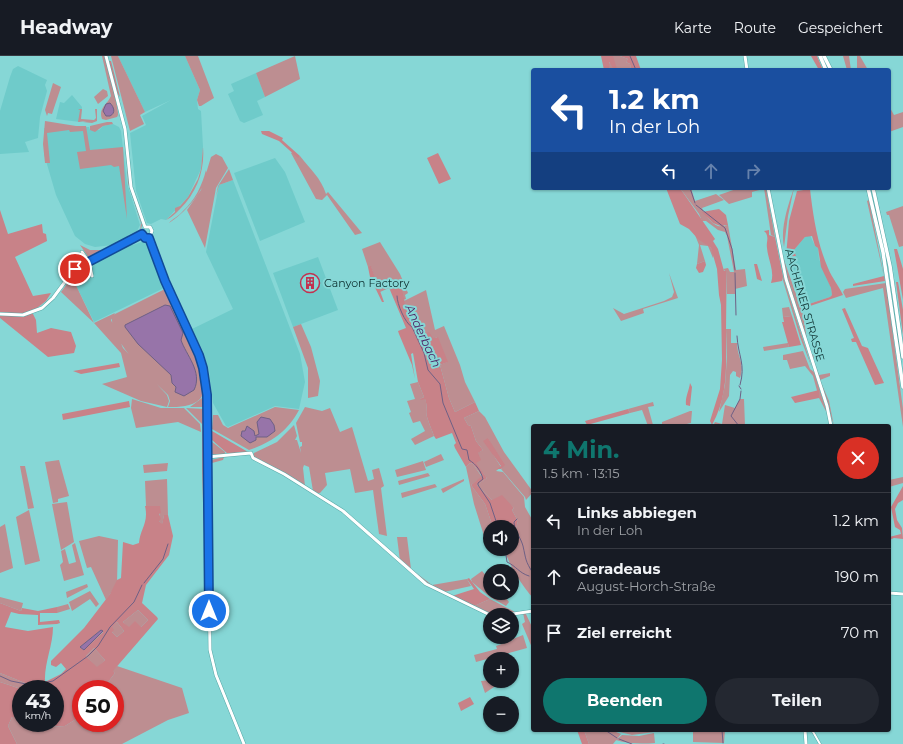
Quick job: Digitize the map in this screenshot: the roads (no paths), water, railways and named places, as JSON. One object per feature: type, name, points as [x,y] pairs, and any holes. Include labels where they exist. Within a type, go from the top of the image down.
[{"type":"highway","points":[[820,56],[825,68]]},
{"type":"highway","points":[[824,56],[829,68]]},
{"type":"highway","points":[[868,190],[884,257],[903,387]]},
{"type":"highway","points":[[873,190],[890,266],[903,357]]},
{"type":"main road","points":[[106,56],[126,140],[131,187],[145,227]]},
{"type":"main road","points":[[745,56],[747,68]]},
{"type":"main road","name":"AACHENER STRASSE","points":[[768,190],[786,279],[827,406],[831,424]]},
{"type":"main road","points":[[142,234],[141,231],[145,227]]},
{"type":"main road","points":[[145,227],[150,228],[152,231],[149,238],[165,281],[193,341],[203,368],[207,395],[210,650],[216,675],[244,744]]},
{"type":"main road","points":[[142,234],[145,238],[149,238]]},
{"type":"main road","points":[[0,314],[23,315],[42,308],[53,298],[70,274],[87,262],[142,234]]},
{"type":"main road","points":[[207,457],[251,452],[253,458],[284,474],[343,511],[420,580],[483,612]]},
{"type":"main road","points":[[891,593],[903,594]]},
{"type":"main road","points":[[519,613],[531,611]]},
{"type":"main road","points":[[805,732],[806,744]]},
{"type":"street","points":[[813,732],[820,744]]},
{"type":"waterway","points":[[630,56],[635,68]]},
{"type":"waterway","points":[[691,190],[695,203]]},
{"type":"waterway","points":[[696,205],[725,228],[732,249],[735,270]]},
{"type":"waterway","points":[[735,273],[736,315]]},
{"type":"waterway","name":"Anderbach","points":[[397,296],[398,304],[402,313],[409,325],[412,327],[424,353],[428,370],[440,384],[443,403],[462,449],[467,450],[469,460],[481,473],[483,479],[478,483],[478,485],[490,503],[496,520]]},
{"type":"waterway","points":[[737,336],[742,366],[742,378],[740,385]]},
{"type":"waterway","points":[[737,424],[731,416],[740,399],[741,391]]},
{"type":"waterway","points":[[517,519],[514,522],[515,528],[522,543],[527,563],[531,570]]},
{"type":"waterway","points":[[144,583],[163,559],[168,544]]},
{"type":"waterway","name":"Anderbach","points":[[506,556],[507,562],[529,576]]},
{"type":"waterway","points":[[0,676],[11,681],[31,685],[53,681],[88,656],[98,646],[110,627],[134,602],[142,585]]},
{"type":"waterway","name":"Anderbach","points":[[608,732],[617,738]]},
{"type":"waterway","points":[[722,732],[723,743]]},
{"type":"waterway","name":"Anderbach","points":[[619,739],[632,744]]},
{"type":"place","name":"Canyon Factory","points":[[310,283]]}]
